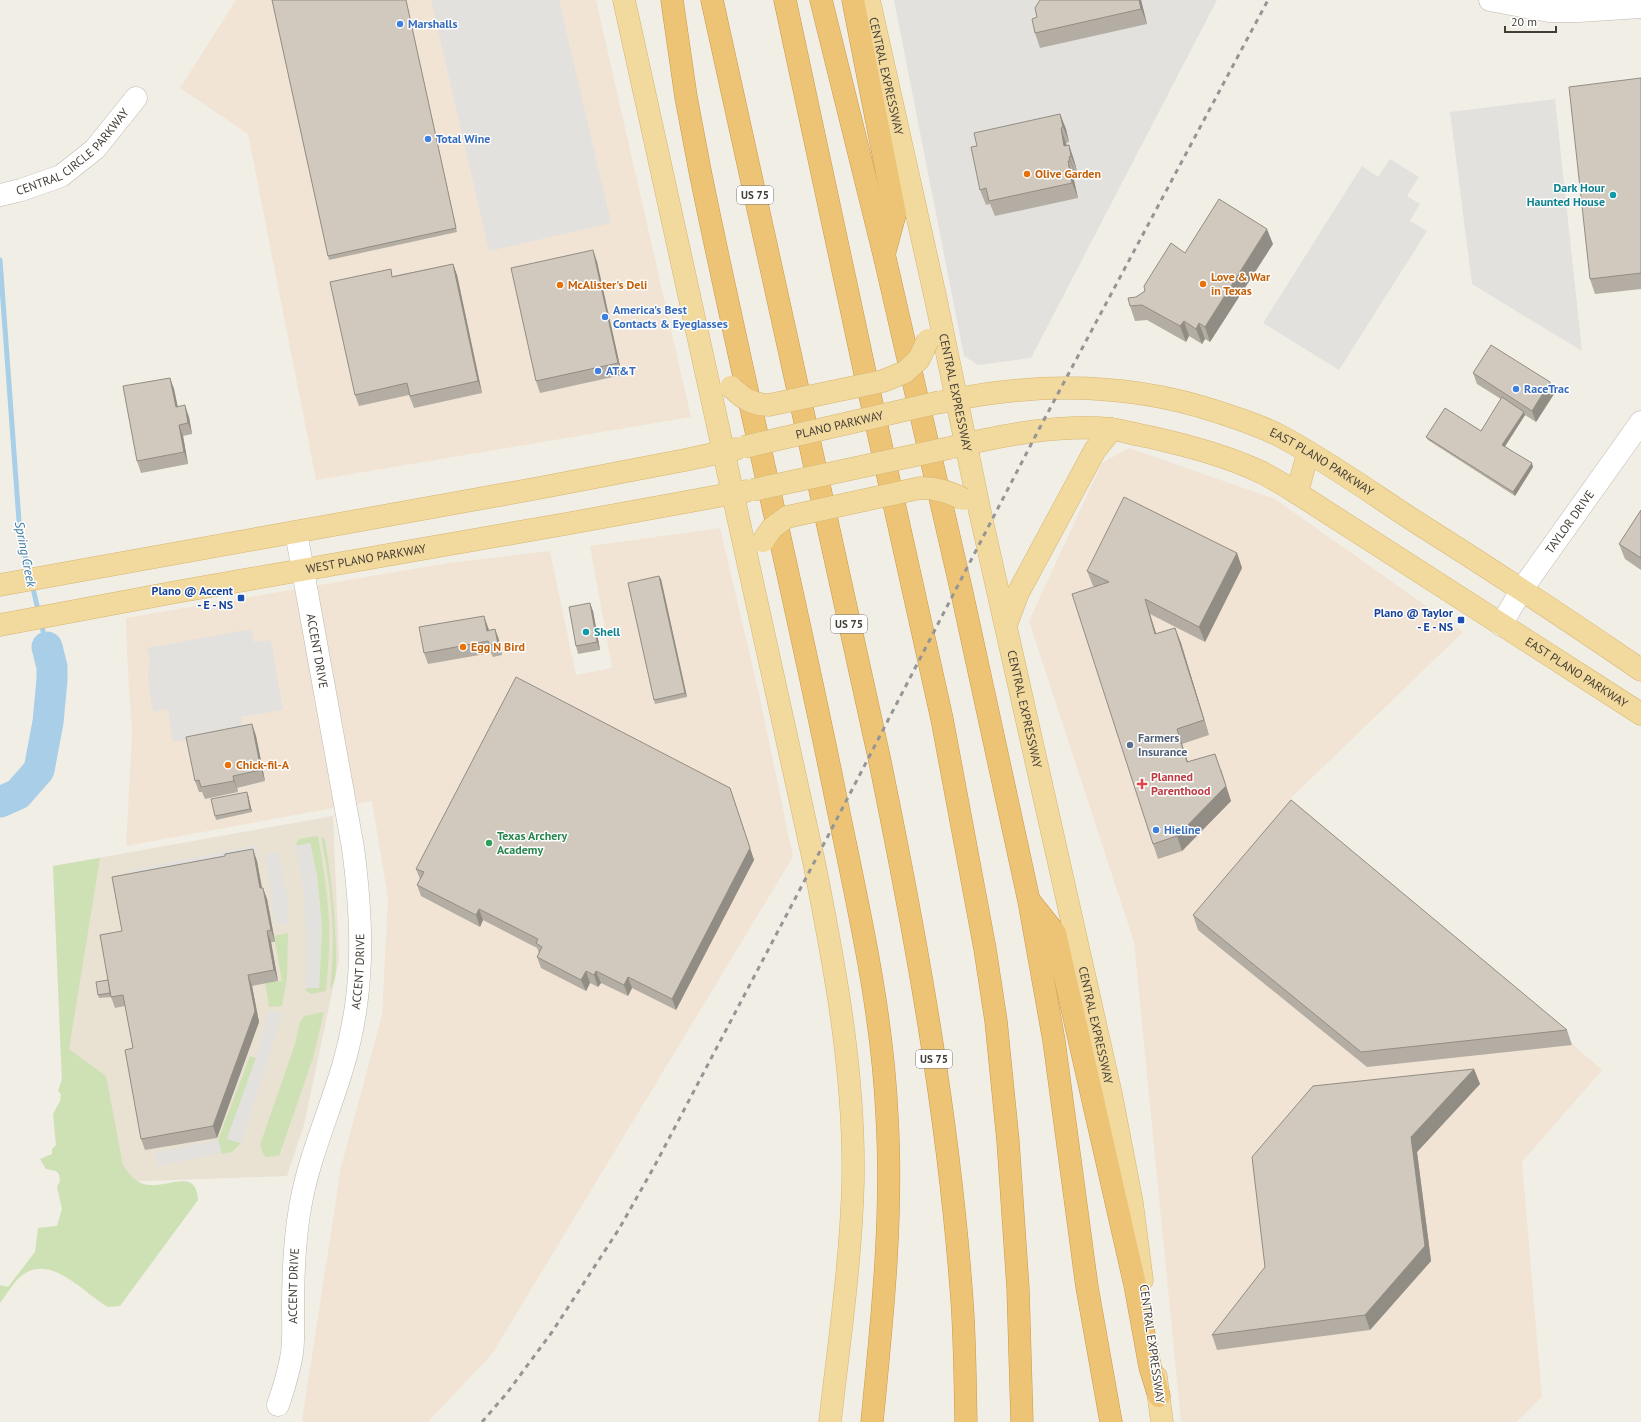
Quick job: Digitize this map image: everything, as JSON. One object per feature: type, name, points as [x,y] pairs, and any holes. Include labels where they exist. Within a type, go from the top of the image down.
[{"type":"highway","points":[[672,0],[686,97],[700,171],[814,690],[863,928],[875,998],[882,1052],[887,1115],[889,1209],[884,1303],[872,1422]]},
{"type":"highway","name":"US 75","points":[[712,0],[901,865],[932,1044],[942,1114],[956,1238],[965,1364],[966,1422]]},
{"type":"highway","points":[[785,0],[940,711],[985,949],[998,1036],[1008,1141],[1018,1288],[1022,1422]]},
{"type":"highway","points":[[821,0],[884,254],[962,594],[1029,901],[1054,1041],[1085,1271],[1110,1422]]},
{"type":"highway","points":[[853,0],[895,214],[884,254]]},
{"type":"highway","points":[[1029,901],[1055,933],[1135,1285],[1150,1366],[1159,1396]]},
{"type":"highway","points":[[955,1422],[965,1364]]},
{"type":"main road","points":[[624,0],[814,862],[828,930],[844,1032],[851,1109],[853,1181],[848,1270],[830,1422]]},
{"type":"main road","name":"CENTRAL EXPRESSWAY","points":[[869,0],[936,300],[948,401],[972,506],[1006,625],[1124,1156],[1132,1203],[1162,1422]]},
{"type":"main road","points":[[703,356],[731,388],[743,398],[756,404],[769,405],[883,381],[905,372],[919,359],[928,340],[936,300]]},
{"type":"main road","name":"EAST PLANO PARKWAY","points":[[948,401],[1001,392],[1062,387],[1093,388],[1135,392],[1176,400],[1250,422],[1284,438],[1308,453],[1522,589],[1641,670]]},
{"type":"main road","name":"PLANO PARKWAY","points":[[723,452],[948,401]]},
{"type":"main road","points":[[1006,625],[1018,593],[1095,450],[1112,429]]},
{"type":"main road","name":"EAST PLANO PARKWAY","points":[[958,446],[1038,431],[1112,429],[1197,448],[1263,473],[1297,493],[1641,714]]},
{"type":"main road","points":[[732,494],[958,446]]},
{"type":"main road","points":[[0,585],[531,490],[723,452]]},
{"type":"main road","points":[[1297,493],[1308,453]]},
{"type":"main road","points":[[755,594],[763,541],[772,528],[787,517],[920,488],[935,488],[951,492],[972,506]]},
{"type":"main road","name":"WEST PLANO PARKWAY","points":[[3,625],[302,570],[732,494]]},
{"type":"street","points":[[1490,0],[1515,6],[1549,11],[1593,11],[1641,7]]},
{"type":"street","name":"CENTRAL CIRCLE PARKWAY","points":[[0,195],[21,190],[61,176],[95,149],[136,98]]},
{"type":"street","name":"TAYLOR DRIVE","points":[[1501,625],[1522,589],[1641,422]]},
{"type":"street","name":"ACCENT DRIVE","points":[[278,1405],[292,1352],[294,1257],[299,1209],[305,1182],[343,1067],[352,1034],[359,997],[361,966],[361,925],[354,848],[296,532]]},
{"type":"shaded area","points":[[236,0],[596,0],[691,417],[316,480],[248,134],[180,88]]},
{"type":"shaded area","points":[[431,0],[559,0],[611,223],[489,251]]},
{"type":"shaded area","points":[[894,0],[1217,0],[1031,358],[978,365],[964,356]]},
{"type":"shaded area","points":[[1555,99],[1582,351],[1472,284],[1450,112]]},
{"type":"shaded area","points":[[1390,159],[1419,177],[1407,196],[1420,204],[1410,221],[1427,231],[1339,370],[1263,323],[1362,166],[1378,177]]},
{"type":"shaded area","points":[[1129,448],[1275,499],[1463,632],[1291,798],[1602,1070],[1522,1162],[1542,1397],[1516,1422],[1181,1422],[1134,942],[1029,621],[1102,463]]},
{"type":"shaded area","points":[[720,528],[760,698],[793,857],[492,1354],[428,1422],[304,1422],[302,1420],[341,1167],[382,1015],[388,898],[372,801],[126,846],[132,735],[126,618],[448,563],[550,551],[576,675],[612,668],[590,546]]},
{"type":"shaded area","points":[[251,629],[254,642],[271,640],[283,710],[241,717],[243,730],[173,742],[168,709],[153,712],[148,681],[150,660],[147,648]]},
{"type":"shaded area","points":[[333,816],[339,960],[304,1125],[287,1176],[66,1184],[53,866]]},
{"type":"shaded area","points":[[310,843],[317,876],[322,934],[319,988],[306,988],[304,891],[295,846]]},
{"type":"shaded area","points":[[256,845],[259,860],[128,886],[126,871]]},
{"type":"shaded area","points":[[278,851],[287,895],[289,924],[275,924],[265,854]]},
{"type":"shaded area","points":[[269,1010],[283,1013],[241,1143],[227,1139],[256,1058]]},
{"type":"shaded area","points":[[218,1140],[221,1153],[158,1166],[155,1153]]},
{"type":"green space","points":[[318,836],[328,902],[329,950],[326,991],[312,994],[306,991],[306,988],[319,988],[322,924],[317,876],[310,843],[298,846],[296,844],[299,839]]},
{"type":"green space","points":[[321,837],[325,840],[335,921],[336,969],[333,986],[330,990],[333,928],[328,878]]},
{"type":"green space","points":[[100,858],[69,1049],[106,1076],[123,1165],[129,1174],[137,1181],[146,1185],[184,1181],[191,1183],[196,1189],[198,1200],[120,1306],[108,1307],[65,1277],[54,1271],[42,1269],[30,1271],[19,1278],[0,1303],[0,1285],[8,1287],[35,1252],[38,1228],[57,1226],[62,1209],[57,1187],[60,1181],[59,1174],[56,1171],[46,1169],[40,1159],[52,1154],[52,1149],[56,1145],[53,1114],[60,1101],[61,1094],[58,1091],[62,1079],[53,866]]},
{"type":"green space","points":[[288,933],[287,978],[282,1006],[269,1007],[265,983],[282,981],[274,936]]},
{"type":"green space","points":[[324,1012],[313,1058],[279,1156],[266,1157],[263,1154],[260,1145],[295,1044],[300,1022],[304,1016]]},
{"type":"green space","points":[[250,1056],[256,1058],[227,1139],[241,1143],[232,1152],[222,1154],[218,1140]]},
{"type":"building","points":[[272,0],[406,0],[456,228],[328,256]]},
{"type":"building","points":[[1040,0],[1139,0],[1141,9],[1035,33],[1032,19],[1037,17],[1035,8]]},
{"type":"building","name":"Dark Hour Haunted House","points":[[1641,78],[1641,273],[1590,279],[1569,87]]},
{"type":"building","name":"Olive Garden","points":[[1060,114],[1063,127],[1061,128],[1064,146],[1069,145],[1071,156],[1069,157],[1070,161],[1068,161],[1072,183],[989,201],[986,188],[980,190],[971,147],[977,146],[974,133]]},
{"type":"building","name":"Love & War in Texas","points":[[1219,199],[1267,229],[1205,327],[1199,323],[1196,329],[1184,321],[1180,326],[1142,305],[1130,306],[1128,298],[1136,297],[1145,291],[1144,286],[1171,243],[1185,253]]},
{"type":"building","points":[[593,250],[618,363],[536,381],[511,268]]},
{"type":"building","points":[[453,264],[478,381],[410,396],[407,383],[355,395],[330,282],[391,269],[392,277]]},
{"type":"building","name":"RaceTrac","points":[[1491,345],[1550,382],[1532,411],[1473,373]]},
{"type":"building","points":[[170,378],[176,407],[185,405],[188,423],[179,425],[184,452],[137,461],[123,386]]},
{"type":"building","name":"RaceTrac","points":[[1502,397],[1524,412],[1502,445],[1532,463],[1513,492],[1426,437],[1445,408],[1481,431]]},
{"type":"building","points":[[1124,497],[1237,553],[1199,627],[1145,599],[1155,634],[1175,628],[1204,720],[1177,729],[1187,762],[1215,754],[1226,786],[1177,836],[1153,844],[1072,594],[1109,582],[1087,571]]},
{"type":"building","points":[[1641,510],[1641,558],[1619,544]]},
{"type":"building","name":"Shell","points":[[659,576],[685,693],[654,700],[628,583]]},
{"type":"building","name":"Shell","points":[[590,603],[597,642],[576,646],[569,607]]},
{"type":"building","points":[[484,616],[487,631],[495,629],[498,644],[489,645],[488,641],[424,653],[419,627]]},
{"type":"building","points":[[516,677],[730,788],[750,848],[672,999],[628,977],[624,985],[596,971],[594,975],[586,971],[581,980],[537,957],[542,947],[536,943],[538,939],[479,909],[476,915],[417,885],[424,872],[416,869]]},
{"type":"building","name":"Chick-fil-A","points":[[252,724],[261,770],[233,776],[234,781],[201,787],[199,780],[195,781],[186,737]]},
{"type":"building","points":[[247,792],[250,809],[215,816],[211,799]]},
{"type":"building","points":[[1291,800],[1567,1030],[1361,1052],[1193,915]]},
{"type":"building","points":[[253,849],[260,888],[263,888],[271,930],[267,931],[274,970],[248,975],[255,1011],[213,1126],[141,1139],[125,1050],[133,1048],[123,995],[111,997],[100,935],[122,931],[112,877],[225,856],[225,854]]},
{"type":"building","points":[[108,980],[110,993],[98,995],[96,982]]},
{"type":"building","points":[[1474,1069],[1411,1137],[1425,1246],[1365,1315],[1212,1335],[1265,1267],[1252,1157],[1313,1086]]},
{"type":"waterway","name":"Spring Creek","points":[[0,260],[20,535],[30,575]]},
{"type":"waterway","name":"Spring Creek","points":[[32,584],[39,614]]},
{"type":"waterway","name":"Spring Creek","points":[[41,623],[47,647]]},
{"type":"waterway","name":"Spring Creek","points":[[0,802],[18,794],[39,770],[48,722],[52,680],[52,667],[47,647]]},
{"type":"railway","points":[[482,1422],[507,1393],[552,1332],[619,1229],[654,1167],[1038,431],[1268,0]]},
{"type":"place","name":"Marshalls","points":[[400,24]]},
{"type":"place","name":"Total Wine","points":[[428,139]]},
{"type":"place","name":"Olive Garden","points":[[1027,174]]},
{"type":"place","name":"Dark Hour Haunted House","points":[[1613,195]]},
{"type":"place","name":"Love & War in Texas","points":[[1203,284]]},
{"type":"place","name":"McAlister's Deli","points":[[560,285]]},
{"type":"place","name":"America's Best Contacts & Eyeglasses","points":[[605,317]]},
{"type":"place","name":"AT&T","points":[[598,371]]},
{"type":"place","name":"RaceTrac","points":[[1516,389]]},
{"type":"place","name":"Plano @ Accent - E - NS","points":[[241,598]]},
{"type":"place","name":"Plano @ Taylor - E - NS","points":[[1461,620]]},
{"type":"place","name":"Shell","points":[[586,632]]},
{"type":"place","name":"Egg N Bird","points":[[463,647]]},
{"type":"place","name":"Farmers Insurance","points":[[1130,745]]},
{"type":"place","name":"Chick-fil-A","points":[[228,765]]},
{"type":"place","name":"Planned Parenthood","points":[[1142,784]]},
{"type":"place","name":"Hieline","points":[[1156,830]]},
{"type":"place","name":"Texas Archery Academy","points":[[489,843]]}]
